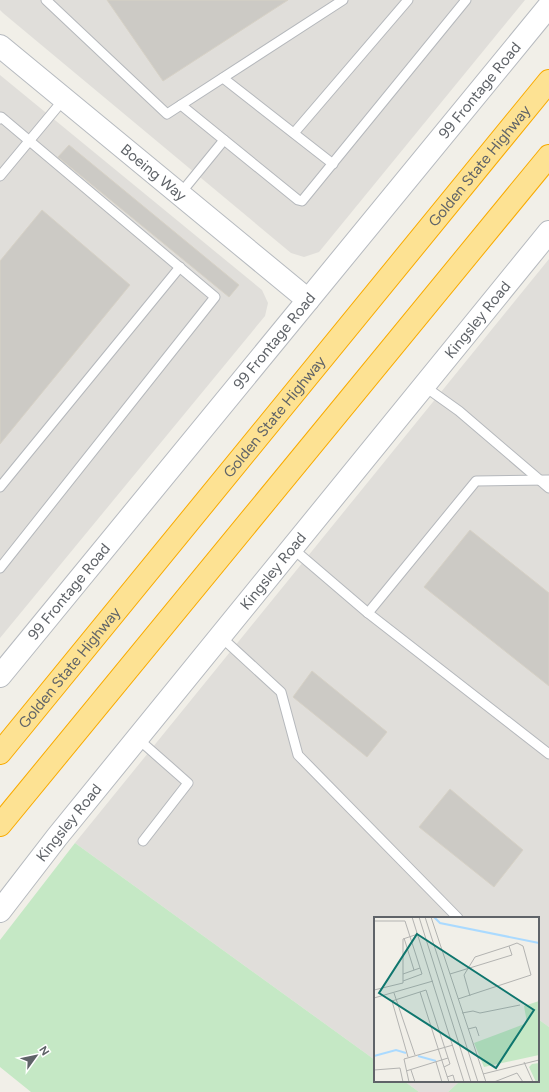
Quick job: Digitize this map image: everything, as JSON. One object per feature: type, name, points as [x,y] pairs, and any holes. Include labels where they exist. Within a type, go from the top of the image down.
[{"type":"highway","name":"Golden State Highway","points":[[0,753],[549,81]]},
{"type":"highway","points":[[0,825],[549,156]]},
{"type":"street","name":"99 Frontage Road","points":[[0,676],[549,6]]},
{"type":"street","name":"Boeing Way","points":[[0,46],[308,300]]},
{"type":"street","name":"Kingsley Road","points":[[0,911],[57,837],[137,738],[549,232]]},
{"type":"lane","points":[[46,0],[167,114],[343,0]]},
{"type":"lane","points":[[294,133],[408,0]]},
{"type":"lane","points":[[181,105],[298,200],[302,201],[466,0]]},
{"type":"lane","points":[[222,78],[333,164]]},
{"type":"lane","points":[[0,176],[64,99]]},
{"type":"lane","points":[[0,119],[1,117],[29,140],[215,297],[0,568]]},
{"type":"lane","points":[[180,194],[224,140]]},
{"type":"lane","points":[[0,487],[180,268]]},
{"type":"lane","points":[[424,386],[459,411],[544,480],[549,488]]},
{"type":"lane","points":[[368,613],[476,481],[544,480]]},
{"type":"lane","points":[[292,548],[368,613],[549,754]]},
{"type":"lane","points":[[220,636],[281,692],[298,755],[457,917]]},
{"type":"lane","points":[[137,738],[188,783],[143,841]]},
{"type":"shaded area","points":[[0,0],[525,0],[319,252],[304,257],[291,253],[3,13],[0,10]]},
{"type":"shaded area","points":[[0,75],[262,290],[268,303],[265,316],[0,638]]},
{"type":"shaded area","points":[[549,259],[549,1027],[539,1020],[539,917],[374,917],[374,1059],[75,843]]},
{"type":"shaded area","points":[[405,1082],[459,1082],[448,1092],[419,1092]]},
{"type":"green space","points":[[75,843],[374,1059],[374,1082],[405,1082],[419,1092],[31,1092],[0,1067],[0,940]]},
{"type":"green space","points":[[539,1020],[549,1027],[549,1092],[448,1092],[459,1082],[539,1082]]},
{"type":"building","points":[[107,0],[288,0],[163,81]]},
{"type":"building","points":[[69,145],[239,285],[229,297],[58,157]]},
{"type":"building","points":[[42,210],[130,285],[0,444],[0,261]]},
{"type":"building","points":[[470,530],[549,593],[549,686],[424,587]]},
{"type":"building","points":[[312,671],[387,732],[367,757],[293,697]]},
{"type":"building","points":[[450,789],[523,850],[494,887],[419,827]]}]
